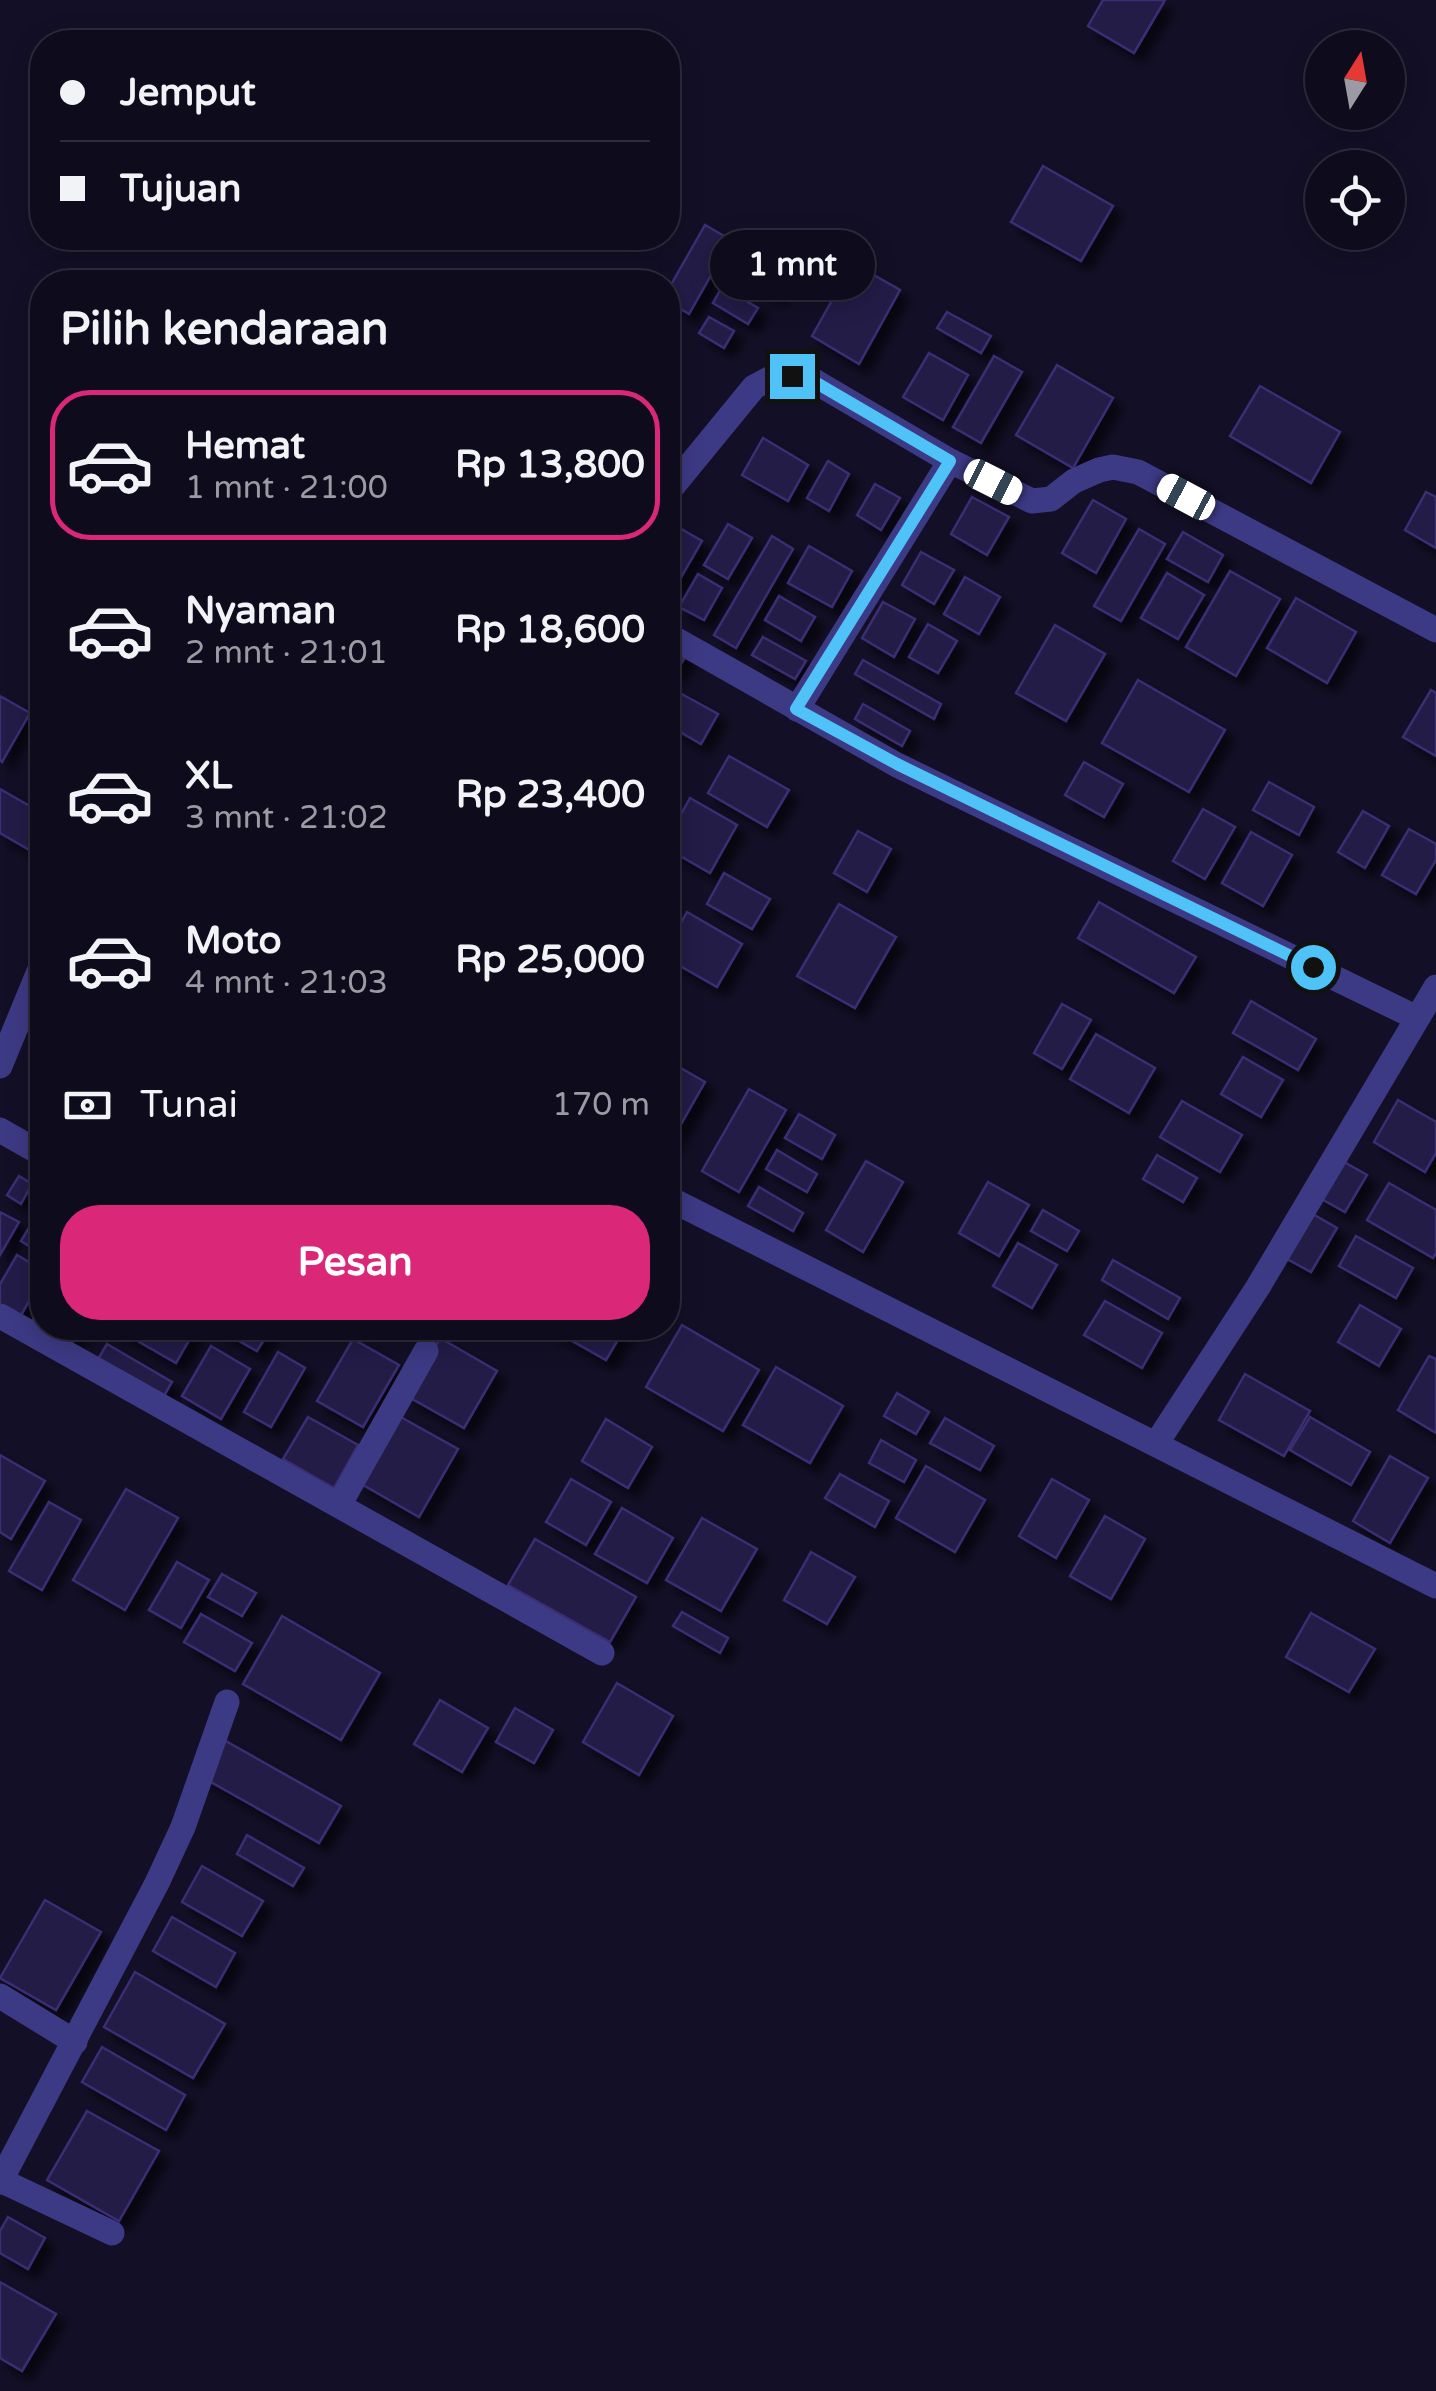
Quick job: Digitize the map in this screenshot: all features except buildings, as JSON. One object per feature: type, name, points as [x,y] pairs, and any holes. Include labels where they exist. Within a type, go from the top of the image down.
[{"type":"street","points":[[680,477],[754,387],[771,378],[808,378],[950,461],[1032,501],[1051,499],[1099,470],[1138,472],[1436,630]]},
{"type":"street","points":[[796,709],[950,461]]},
{"type":"street","points":[[680,642],[897,764],[1417,1018]]},
{"type":"street","points":[[1156,1444],[1258,1287],[1436,988]]},
{"type":"street","points":[[0,1066],[30,993]]},
{"type":"street","points":[[0,1130],[30,1147]]},
{"type":"street","points":[[680,1204],[1436,1586]]},
{"type":"street","points":[[0,1316],[30,1333]]},
{"type":"street","points":[[43,1340],[602,1653]]},
{"type":"street","points":[[339,1505],[426,1351]]},
{"type":"street","points":[[112,2233],[0,2181],[76,2042],[182,1827],[227,1702]]},
{"type":"street","points":[[0,1996],[76,2042]]},
{"type":"route","points":[[792,376],[808,378],[950,461],[796,709],[897,764],[1313,967]]}]
